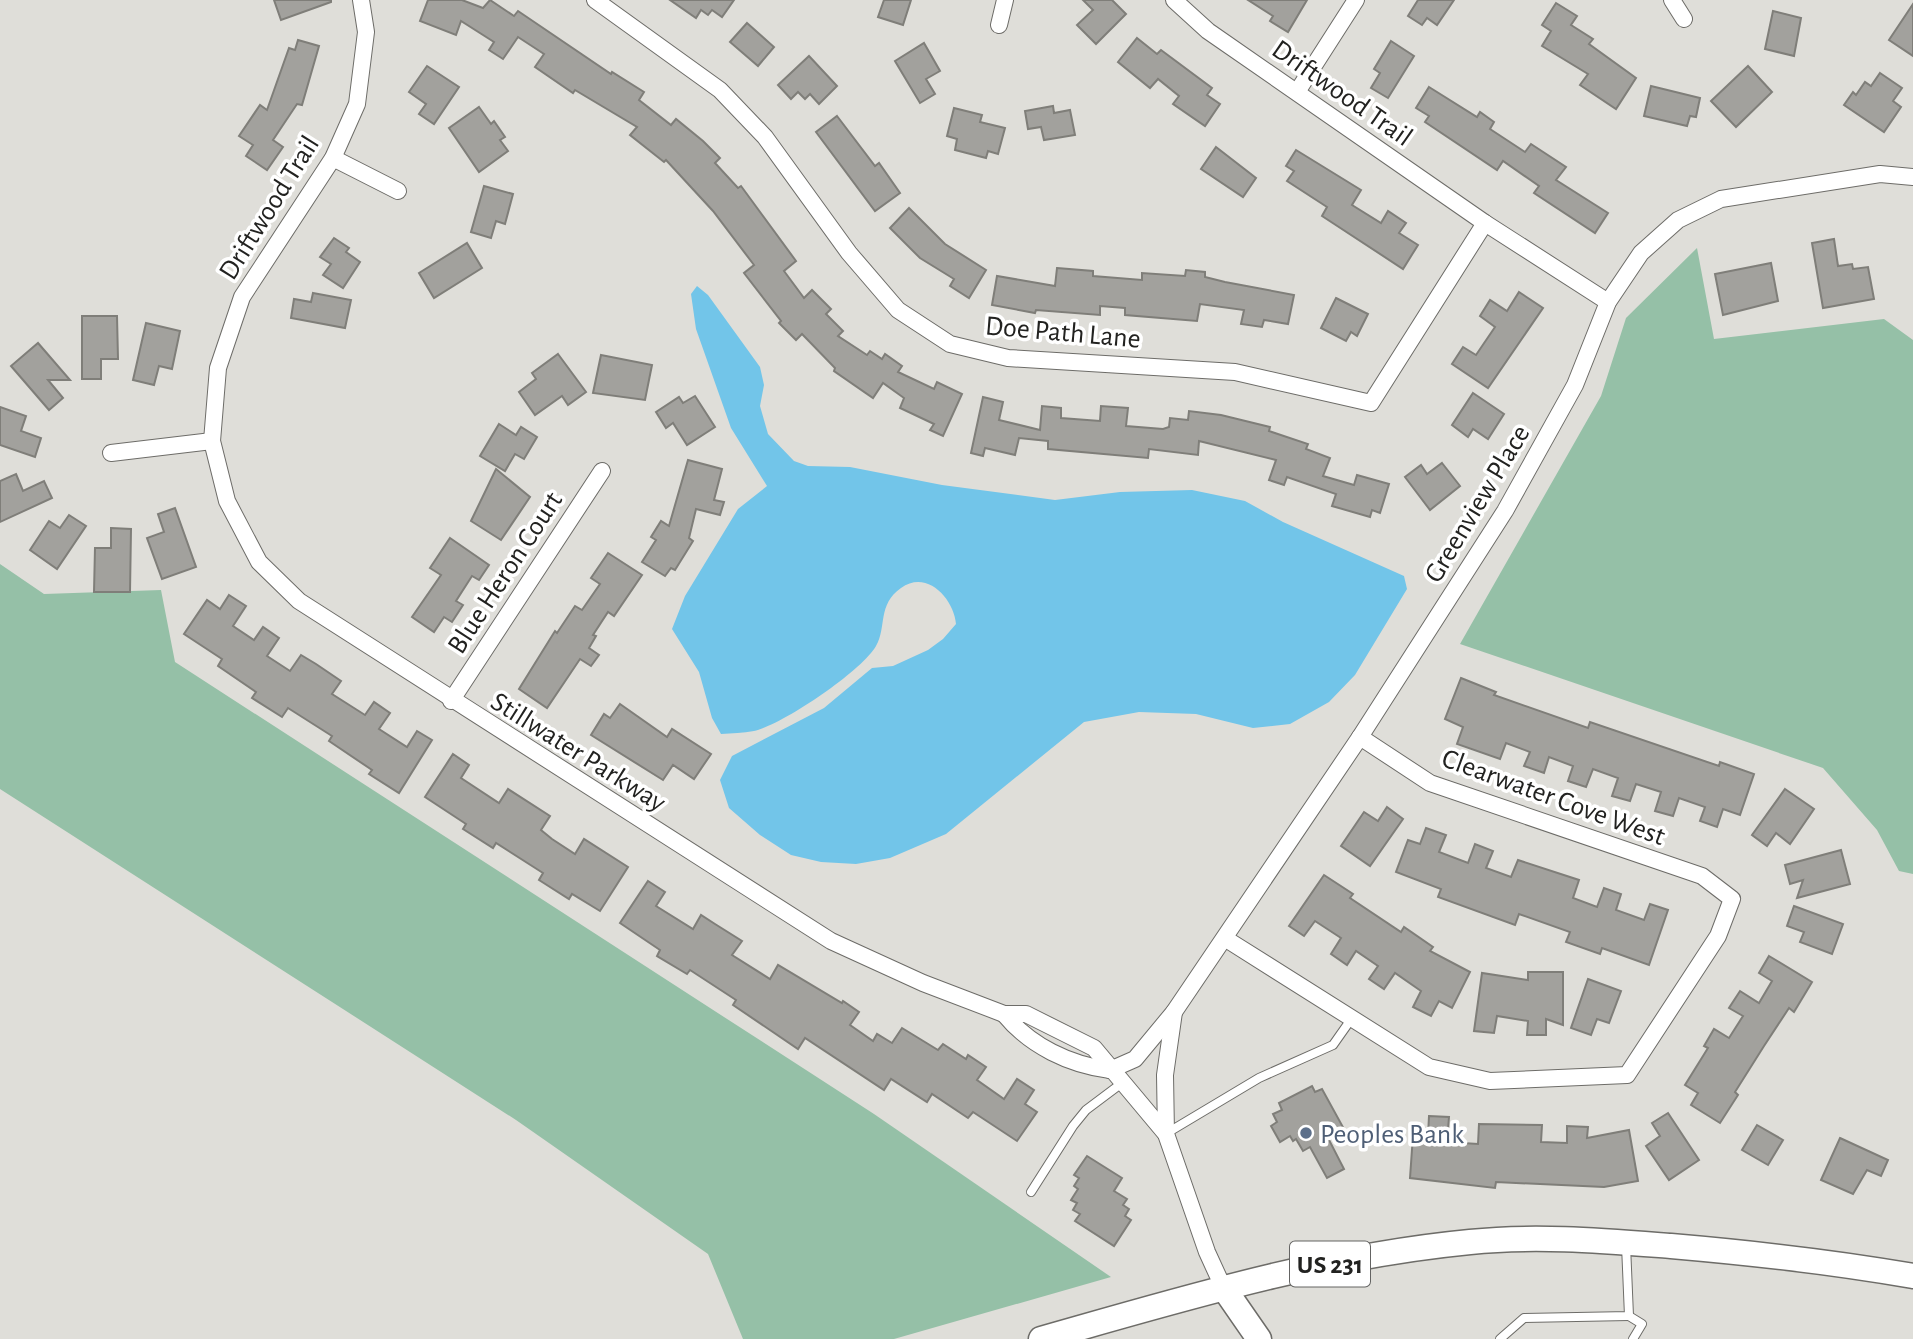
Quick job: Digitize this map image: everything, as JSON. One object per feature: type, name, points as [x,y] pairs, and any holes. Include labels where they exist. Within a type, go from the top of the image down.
[{"type":"main road","name":"US 231","points":[[1041,1339],[1223,1287],[1364,1257],[1471,1241],[1626,1242],[1795,1258],[1913,1276]]},
{"type":"main road","points":[[1223,1287],[1259,1339]]},
{"type":"street","name":"Driftwood Trail","points":[[212,441],[218,368],[242,297],[333,158],[357,104],[366,32],[361,0]]},
{"type":"street","name":"Doe Path Lane","points":[[594,0],[720,90],[765,136],[849,253],[898,310],[950,344],[1008,358],[1236,372],[1371,404],[1485,223]]},
{"type":"street","points":[[999,25],[1005,0]]},
{"type":"street","name":"Driftwood Trail","points":[[1174,0],[1208,31],[1485,223],[1608,302]]},
{"type":"street","points":[[1297,92],[1356,0]]},
{"type":"street","points":[[1672,0],[1684,19]]},
{"type":"street","points":[[333,158],[398,191]]},
{"type":"street","name":"Greenview Place","points":[[1111,1070],[1135,1059],[1174,1012],[1226,939],[1360,737],[1505,511],[1575,385],[1608,302],[1641,253],[1678,220],[1721,199],[1880,174],[1913,177]]},
{"type":"street","points":[[111,453],[212,441]]},
{"type":"street","name":"Stillwater Parkway","points":[[212,441],[227,502],[259,562],[299,601],[451,701],[831,941],[923,983],[1004,1014],[1021,1035],[1083,1067],[1111,1070]]},
{"type":"street","name":"Blue Heron Court","points":[[451,701],[602,471]]},
{"type":"street","name":"Clearwater Cove West","points":[[1352,1018],[1429,1067],[1490,1081],[1627,1075],[1718,936],[1732,899],[1702,876],[1430,783],[1360,737]]},
{"type":"street","points":[[1226,939],[1352,1018]]},
{"type":"street","name":"Greenview Place","points":[[1166,1134],[1166,1075],[1174,1012]]},
{"type":"street","points":[[1111,1070],[1166,1134],[1207,1252],[1223,1287]]},
{"type":"lane","points":[[1166,1134],[1259,1078],[1333,1045],[1352,1018]]},
{"type":"lane","points":[[1031,1192],[1086,1110],[1122,1083]]},
{"type":"lane","points":[[1626,1242],[1629,1316]]},
{"type":"lane","points":[[1500,1339],[1524,1318],[1629,1316],[1642,1324],[1633,1339]]},
{"type":"green space","points":[[1697,248],[1714,339],[1884,319],[1913,340],[1913,874],[1899,871],[1877,830],[1823,768],[1460,644],[1601,396],[1626,318]]},
{"type":"green space","points":[[0,564],[44,594],[161,590],[175,662],[874,1114],[1111,1277],[894,1339],[743,1339],[708,1254],[516,1120],[0,789]]},
{"type":"water","points":[[697,286],[708,295],[760,367],[764,385],[760,406],[768,434],[794,461],[808,466],[850,467],[942,485],[1055,500],[1120,492],[1192,490],[1245,501],[1283,522],[1404,576],[1407,589],[1355,675],[1329,702],[1290,724],[1253,728],[1196,714],[1139,712],[1084,722],[946,834],[890,858],[856,864],[821,862],[791,855],[760,835],[729,808],[720,780],[732,756],[824,708],[872,668],[893,666],[928,650],[943,639],[956,624],[945,597],[929,584],[911,583],[893,595],[885,609],[879,639],[868,657],[839,682],[767,727],[721,734],[712,718],[699,672],[672,629],[685,596],[738,509],[767,486],[731,428],[696,329],[691,294]]},
{"type":"building","points":[[274,0],[331,0],[331,2],[281,20]]},
{"type":"building","points":[[428,0],[462,0],[483,8],[490,0],[514,16],[518,11],[611,74],[612,72],[644,92],[639,100],[671,125],[676,119],[703,141],[720,158],[715,163],[738,188],[741,186],[796,261],[784,271],[804,298],[812,290],[831,309],[826,314],[843,331],[838,336],[867,355],[870,351],[882,359],[885,354],[902,366],[898,372],[934,389],[937,382],[962,394],[943,436],[930,430],[934,424],[900,408],[904,398],[883,383],[873,398],[834,371],[835,368],[802,334],[796,340],[779,323],[781,321],[744,273],[754,265],[713,211],[666,160],[664,162],[630,135],[637,127],[575,90],[573,93],[535,67],[544,54],[518,37],[503,59],[489,50],[494,42],[461,21],[456,35],[420,21]]},
{"type":"building","points":[[670,0],[734,0],[722,17],[712,10],[708,15],[701,10],[696,18]]},
{"type":"building","points":[[884,0],[911,0],[903,25],[878,17]]},
{"type":"building","points":[[1083,0],[1112,0],[1126,14],[1096,44],[1077,25],[1093,10]]},
{"type":"building","points":[[1248,0],[1307,0],[1288,32],[1270,21],[1273,16]]},
{"type":"building","points":[[1418,0],[1454,0],[1437,25],[1427,18],[1422,25],[1408,16]]},
{"type":"building","points":[[1556,3],[1577,16],[1571,25],[1593,39],[1589,44],[1636,78],[1616,109],[1580,85],[1588,74],[1542,46],[1551,31],[1542,25]]},
{"type":"building","points":[[1913,4],[1913,56],[1889,40]]},
{"type":"building","points":[[1773,11],[1801,18],[1794,56],[1765,49]]},
{"type":"building","points":[[747,23],[774,47],[758,66],[730,42]]},
{"type":"building","points":[[1137,38],[1157,54],[1161,50],[1212,88],[1207,95],[1220,104],[1205,126],[1173,104],[1179,96],[1158,79],[1150,88],[1118,62]]},
{"type":"building","points":[[298,40],[319,46],[302,105],[297,104],[273,140],[283,147],[267,170],[246,156],[253,145],[239,136],[260,105],[267,110],[289,48],[295,50]]},
{"type":"building","points":[[1391,41],[1414,56],[1388,98],[1371,88],[1380,73],[1374,69]]},
{"type":"building","points":[[924,43],[940,71],[926,79],[935,94],[920,103],[895,61]]},
{"type":"building","points":[[809,56],[837,86],[819,104],[810,94],[805,99],[798,92],[791,99],[778,85]]},
{"type":"building","points":[[427,66],[459,87],[434,124],[419,114],[426,104],[409,92]]},
{"type":"building","points":[[1748,66],[1772,92],[1736,127],[1711,101]]},
{"type":"building","points":[[1880,73],[1902,88],[1893,101],[1901,107],[1884,132],[1844,105],[1853,92],[1856,95],[1865,82],[1871,86]]},
{"type":"building","points":[[1651,86],[1700,98],[1696,117],[1690,116],[1687,126],[1644,116]]},
{"type":"building","points":[[1429,87],[1477,117],[1480,112],[1494,122],[1490,129],[1525,152],[1531,144],[1566,167],[1556,180],[1608,213],[1595,233],[1534,193],[1539,186],[1503,161],[1497,170],[1425,122],[1429,116],[1416,108]]},
{"type":"building","points":[[1053,106],[1054,113],[1070,110],[1075,135],[1044,140],[1041,127],[1028,129],[1025,111]]},
{"type":"building","points":[[479,107],[491,124],[494,121],[505,137],[500,140],[508,151],[479,172],[449,128]]},
{"type":"building","points":[[954,108],[982,115],[980,122],[1005,128],[998,154],[988,151],[986,158],[955,150],[957,139],[947,136]]},
{"type":"building","points":[[837,116],[875,166],[879,163],[900,193],[875,211],[816,132]]},
{"type":"building","points":[[1216,147],[1256,178],[1243,197],[1201,169]]},
{"type":"building","points":[[1296,150],[1361,190],[1352,205],[1381,223],[1388,211],[1406,223],[1399,233],[1418,245],[1403,269],[1322,216],[1327,207],[1287,181],[1294,171],[1286,166]]},
{"type":"building","points":[[484,186],[513,194],[505,224],[496,221],[491,238],[471,232]]},
{"type":"building","points":[[909,208],[945,244],[986,270],[969,298],[950,286],[954,279],[920,258],[890,228]]},
{"type":"building","points":[[334,238],[349,248],[346,252],[360,262],[343,288],[323,275],[331,264],[320,257]]},
{"type":"building","points":[[1834,239],[1838,266],[1852,264],[1853,269],[1868,267],[1874,299],[1823,308],[1812,243]]},
{"type":"building","points":[[467,243],[482,268],[434,298],[419,273]]},
{"type":"building","points":[[1771,263],[1778,301],[1723,315],[1715,274]]},
{"type":"building","points":[[1057,268],[1093,271],[1093,276],[1142,280],[1142,273],[1185,276],[1186,270],[1205,272],[1205,277],[1294,295],[1288,324],[1264,320],[1262,327],[1241,324],[1244,310],[1200,304],[1197,321],[1125,315],[1125,308],[1100,306],[1100,315],[1036,310],[1035,313],[992,305],[997,276],[1055,286]]},
{"type":"building","points":[[1519,292],[1543,308],[1488,388],[1452,364],[1463,347],[1476,355],[1495,327],[1480,316],[1490,300],[1507,311]]},
{"type":"building","points":[[313,293],[351,300],[345,328],[291,318],[294,299],[311,302]]},
{"type":"building","points":[[1336,298],[1368,314],[1357,336],[1351,332],[1346,341],[1321,328]]},
{"type":"building","points":[[82,316],[117,316],[118,359],[101,359],[101,379],[82,379]]},
{"type":"building","points":[[146,323],[180,331],[172,369],[159,366],[154,385],[133,380]]},
{"type":"building","points":[[38,343],[70,380],[48,380],[63,398],[49,410],[11,366]]},
{"type":"building","points":[[558,354],[586,392],[568,405],[562,396],[535,415],[519,392],[536,379],[532,373]]},
{"type":"building","points":[[601,355],[652,365],[645,400],[593,393]]},
{"type":"building","points":[[1473,393],[1504,414],[1488,439],[1473,429],[1468,437],[1452,425]]},
{"type":"building","points":[[695,396],[715,427],[687,445],[673,423],[666,428],[656,412],[679,397],[683,403]]},
{"type":"building","points":[[983,397],[1003,402],[999,420],[1040,430],[1042,406],[1061,408],[1061,418],[1100,421],[1101,406],[1128,408],[1126,426],[1163,429],[1169,427],[1170,418],[1188,420],[1189,411],[1221,415],[1270,427],[1269,431],[1308,444],[1306,449],[1330,458],[1323,476],[1354,485],[1357,475],[1389,484],[1380,513],[1372,510],[1370,517],[1332,506],[1336,494],[1287,477],[1284,485],[1269,480],[1276,460],[1199,441],[1198,455],[1149,449],[1148,458],[1048,449],[1048,441],[1019,438],[1015,455],[985,448],[983,456],[971,453]]},
{"type":"building","points":[[0,407],[26,416],[21,431],[41,438],[35,457],[0,445]]},
{"type":"building","points":[[499,424],[516,435],[521,427],[537,437],[524,459],[515,454],[505,471],[480,456]]},
{"type":"building","points":[[688,460],[722,469],[714,500],[724,502],[720,515],[696,509],[689,538],[693,541],[675,570],[671,568],[665,576],[642,562],[656,540],[651,537],[661,521],[669,526]]},
{"type":"building","points":[[1442,463],[1460,486],[1430,510],[1405,477],[1421,465],[1427,474]]},
{"type":"building","points":[[496,469],[530,497],[501,540],[471,521]]},
{"type":"building","points":[[16,474],[23,491],[44,481],[52,498],[0,522],[0,481]]},
{"type":"building","points":[[175,508],[196,567],[162,579],[147,538],[164,532],[158,514]]},
{"type":"building","points":[[69,515],[86,526],[57,569],[30,550],[49,521],[60,528]]},
{"type":"building","points":[[111,528],[131,529],[130,592],[94,592],[95,548],[111,548]]},
{"type":"building","points":[[450,538],[489,565],[479,580],[472,576],[456,601],[463,605],[452,622],[444,617],[434,632],[412,617],[441,575],[430,568]]},
{"type":"building","points":[[608,553],[642,575],[614,616],[608,612],[593,635],[596,636],[589,648],[599,655],[591,666],[580,659],[547,708],[519,689],[555,631],[557,633],[575,606],[582,610],[600,584],[591,578]]},
{"type":"building","points":[[229,595],[246,606],[233,626],[254,640],[263,627],[279,638],[267,656],[290,671],[301,655],[316,664],[341,681],[332,694],[365,715],[374,702],[390,713],[379,729],[407,747],[417,731],[432,740],[399,793],[369,774],[372,770],[329,741],[332,736],[288,708],[282,717],[252,698],[256,692],[218,666],[222,659],[184,634],[207,600],[220,609]]},
{"type":"building","points":[[1461,678],[1496,692],[1494,695],[1588,728],[1590,722],[1719,766],[1720,762],[1754,774],[1740,815],[1723,809],[1717,827],[1700,821],[1705,807],[1679,798],[1673,816],[1655,811],[1661,792],[1636,784],[1630,801],[1612,796],[1618,778],[1593,769],[1586,787],[1568,781],[1573,766],[1549,757],[1544,773],[1524,766],[1530,752],[1506,743],[1500,759],[1457,744],[1463,727],[1445,719]]},
{"type":"building","points":[[620,704],[667,737],[672,729],[711,754],[694,779],[673,765],[663,780],[591,735],[604,714],[610,718]]},
{"type":"building","points":[[453,754],[469,765],[461,778],[499,803],[508,789],[550,816],[541,830],[575,854],[584,839],[628,867],[600,911],[572,894],[569,899],[539,880],[543,873],[496,843],[493,848],[463,829],[466,824],[425,797]]},
{"type":"building","points":[[1785,789],[1814,809],[1790,844],[1776,833],[1767,846],[1752,835]]},
{"type":"building","points":[[1387,807],[1403,819],[1370,866],[1341,846],[1364,812],[1378,821]]},
{"type":"building","points":[[1426,828],[1446,835],[1439,852],[1468,863],[1475,844],[1493,851],[1486,868],[1511,877],[1518,860],[1579,880],[1573,898],[1597,907],[1604,888],[1621,894],[1616,910],[1644,920],[1650,904],[1668,910],[1649,965],[1602,948],[1600,954],[1566,942],[1570,932],[1519,914],[1515,925],[1438,897],[1441,889],[1396,872],[1408,840],[1420,844]]},
{"type":"building","points":[[1841,850],[1850,884],[1797,898],[1803,880],[1790,884],[1785,865]]},
{"type":"building","points":[[1324,875],[1353,894],[1350,898],[1401,932],[1404,927],[1433,947],[1430,951],[1470,972],[1452,1008],[1439,1001],[1431,1016],[1413,1007],[1421,991],[1395,973],[1384,989],[1369,979],[1378,966],[1356,951],[1347,965],[1331,954],[1341,938],[1315,921],[1304,936],[1289,926]]},
{"type":"building","points":[[648,881],[665,892],[656,906],[693,929],[701,915],[742,941],[732,955],[770,979],[778,965],[842,1003],[843,1001],[859,1012],[850,1025],[873,1041],[877,1034],[892,1043],[902,1028],[938,1050],[943,1044],[966,1059],[968,1055],[986,1067],[977,1080],[1004,1099],[1017,1079],[1034,1090],[1025,1104],[1037,1112],[1017,1141],[973,1112],[968,1118],[932,1094],[927,1102],[891,1079],[884,1090],[805,1038],[798,1049],[733,1005],[736,1000],[690,970],[687,974],[657,956],[660,950],[620,923]]},
{"type":"building","points":[[1794,906],[1843,924],[1832,954],[1800,942],[1804,932],[1787,926]]},
{"type":"building","points":[[1769,956],[1812,982],[1794,1012],[1789,1008],[1764,1046],[1735,1092],[1738,1095],[1720,1123],[1691,1105],[1698,1093],[1685,1085],[1708,1048],[1704,1046],[1714,1029],[1729,1038],[1743,1016],[1729,1008],[1740,991],[1759,1003],[1772,981],[1759,973]]},
{"type":"building","points":[[1528,972],[1563,972],[1563,1025],[1546,1019],[1546,1035],[1527,1035],[1528,1021],[1497,1016],[1494,1033],[1474,1031],[1482,973],[1528,980]]},
{"type":"building","points":[[1588,979],[1621,991],[1609,1023],[1597,1019],[1591,1035],[1571,1028]]},
{"type":"building","name":"Peoples Bank","points":[[1312,1086],[1315,1092],[1322,1089],[1344,1129],[1328,1138],[1344,1169],[1327,1178],[1310,1147],[1303,1151],[1296,1139],[1293,1141],[1290,1136],[1280,1142],[1271,1126],[1277,1122],[1273,1114],[1282,1110],[1279,1103]]},
{"type":"building","points":[[1668,1113],[1699,1160],[1669,1180],[1646,1146],[1660,1136],[1652,1123]]},
{"type":"building","points":[[1429,1116],[1449,1117],[1447,1142],[1478,1144],[1479,1124],[1542,1125],[1541,1142],[1567,1143],[1567,1126],[1588,1127],[1587,1138],[1629,1130],[1638,1181],[1604,1187],[1496,1182],[1495,1188],[1410,1178],[1413,1135],[1428,1136]]},
{"type":"building","points":[[1757,1125],[1783,1140],[1768,1165],[1742,1150]]},
{"type":"building","points":[[1840,1138],[1888,1160],[1881,1176],[1867,1170],[1853,1194],[1821,1180]]},
{"type":"building","points":[[1087,1156],[1122,1178],[1114,1191],[1127,1199],[1123,1205],[1129,1209],[1125,1216],[1131,1220],[1114,1246],[1075,1221],[1080,1214],[1073,1210],[1077,1203],[1071,1200],[1078,1189],[1074,1186],[1079,1178],[1074,1175]]},
{"type":"place","name":"Peoples Bank","points":[[1306,1133]]}]
